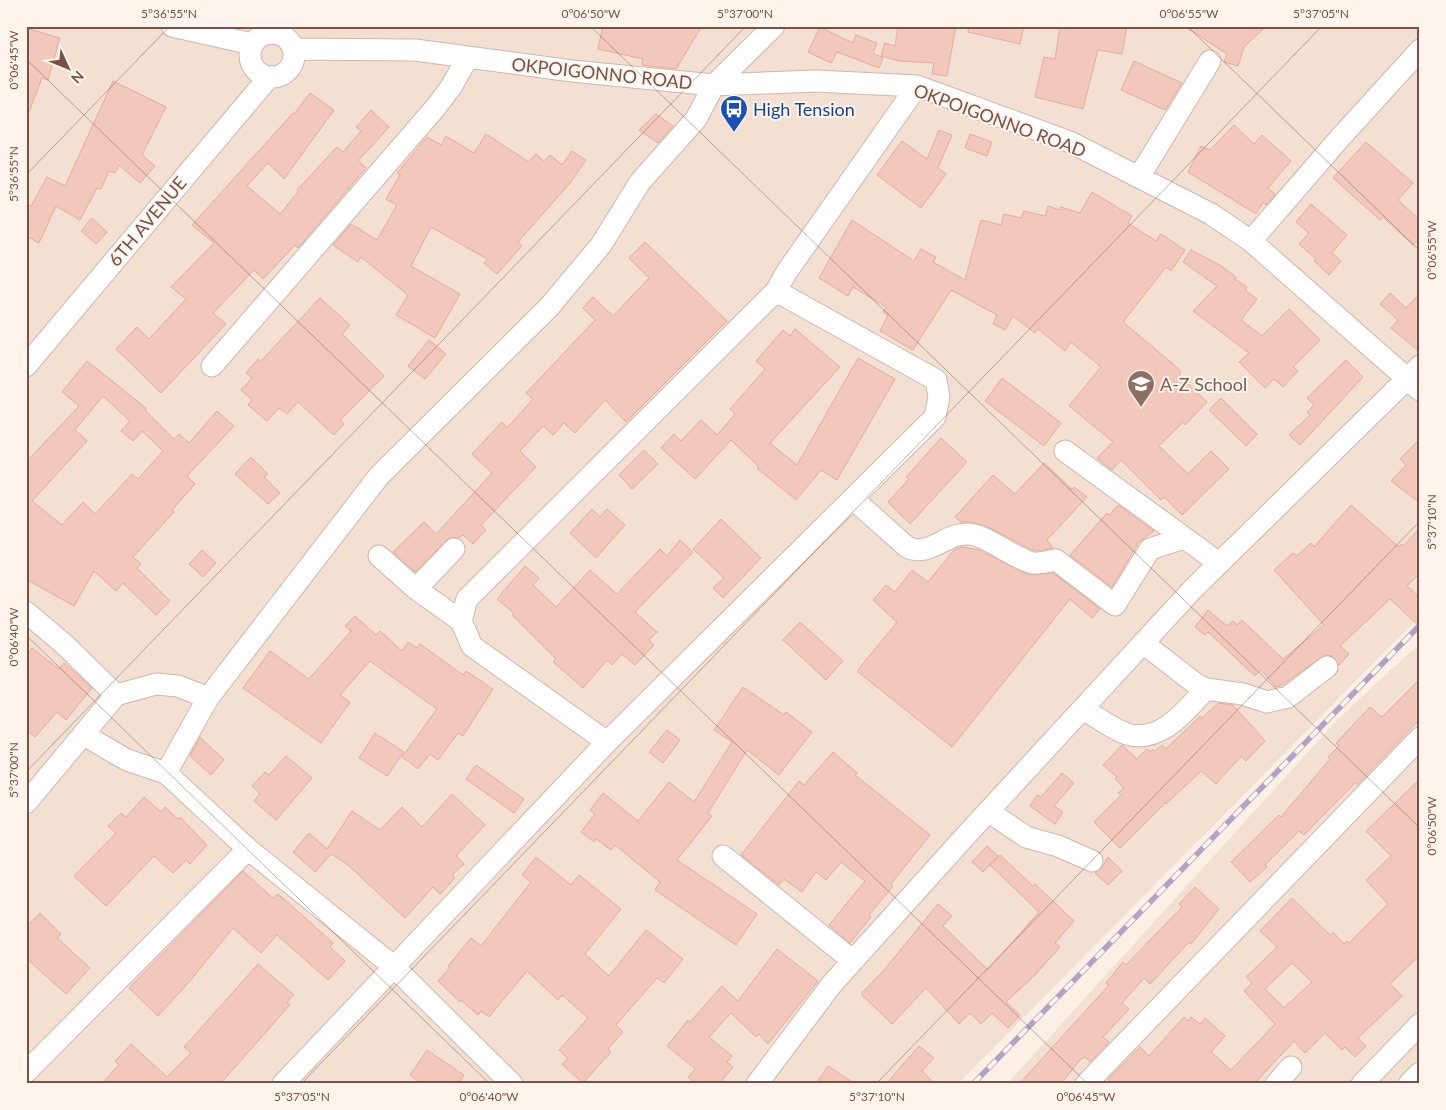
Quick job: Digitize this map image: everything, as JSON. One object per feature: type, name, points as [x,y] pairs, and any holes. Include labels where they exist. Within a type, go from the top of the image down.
[{"type":"street","points":[[172,26],[259,35],[277,33],[288,38],[294,48]]},
{"type":"street","points":[[166,773],[208,698],[379,476],[549,307],[601,245],[640,182],[696,119],[714,85],[774,26]]},
{"type":"street","points":[[259,35],[249,55],[252,66],[259,73],[269,78]]},
{"type":"street","name":"OKPOIGONNO ROAD","points":[[294,48],[415,50],[572,72],[714,85],[816,81],[917,86],[1070,142],[1211,214],[1251,241],[1416,378]]},
{"type":"street","name":"6TH AVENUE","points":[[26,366],[269,78],[286,73],[292,66],[294,48]]},
{"type":"street","points":[[1251,241],[1339,139],[1420,50]]},
{"type":"street","points":[[212,366],[436,107],[451,87],[468,57]]},
{"type":"street","points":[[1139,177],[1210,61]]},
{"type":"street","points":[[461,621],[467,599],[776,291],[786,273],[917,86]]},
{"type":"street","points":[[283,1084],[607,742],[935,417],[939,396],[936,380],[776,291]]},
{"type":"street","points":[[757,1084],[832,984],[1143,643],[1218,564],[1416,378]]},
{"type":"street","points":[[1065,451],[1218,564]]},
{"type":"street","points":[[853,499],[907,547],[914,550],[927,550],[955,536],[970,534],[1033,563],[1056,560],[1115,605],[1150,549],[1184,538]]},
{"type":"street","points":[[416,589],[454,549]]},
{"type":"street","points":[[379,556],[416,589],[461,621],[472,646],[607,742]]},
{"type":"street","points":[[26,612],[65,645],[116,695]]},
{"type":"street","points":[[1143,643],[1196,684],[1206,689],[1243,694],[1267,702],[1288,698],[1327,667]]},
{"type":"street","points":[[26,803],[116,695],[156,684],[178,686],[208,698]]},
{"type":"street","points":[[1083,709],[1126,734],[1148,734],[1159,732],[1176,721],[1206,689]]},
{"type":"street","points":[[84,735],[126,760],[166,773],[248,848],[393,966],[512,1084]]},
{"type":"street","points":[[1086,1084],[1420,738]]},
{"type":"street","points":[[988,811],[1026,837],[1058,846],[1092,861]]},
{"type":"street","points":[[26,1072],[248,848]]},
{"type":"street","points":[[723,856],[853,961]]},
{"type":"street","points":[[1362,1084],[1420,1024]]},
{"type":"street","points":[[1276,1084],[1291,1067]]},
{"type":"street","points":[[1410,1084],[1420,1073]]},
{"type":"shaded area","points":[[26,26],[1420,26],[1420,616],[958,1084],[26,1084]]},
{"type":"shaded area","points":[[1420,643],[1420,1084],[1007,1084],[1338,719]]},
{"type":"building","points":[[603,26],[702,26],[676,69],[642,65],[643,59],[598,49]]},
{"type":"building","points":[[898,26],[956,26],[947,76],[932,74],[934,63],[899,61],[881,56],[885,43],[895,46]]},
{"type":"building","points":[[969,26],[1024,26],[1020,44],[968,32]]},
{"type":"building","points":[[1060,26],[1127,26],[1122,54],[1098,50],[1083,109],[1035,97],[1044,57],[1055,59]]},
{"type":"building","points":[[1184,26],[1266,26],[1244,47],[1238,66],[1224,62],[1227,54]]},
{"type":"building","points":[[820,27],[853,43],[856,35],[877,43],[873,53],[883,58],[879,68],[837,52],[831,63],[808,52]]},
{"type":"building","points":[[26,28],[60,38],[48,80],[42,78],[28,115]]},
{"type":"building","points":[[1134,61],[1182,83],[1165,110],[1121,90]]},
{"type":"building","points":[[113,81],[166,107],[142,155],[155,166],[140,183],[119,165],[115,173],[109,171],[101,189],[97,188],[80,220],[56,206],[39,243],[26,236],[26,204],[31,206],[47,177],[65,186]]},
{"type":"building","points":[[310,93],[334,110],[284,179],[268,163],[247,186],[280,214],[298,192],[297,190],[337,147],[343,152],[361,131],[356,127],[371,110],[389,127],[358,161],[366,168],[298,248],[295,245],[263,279],[254,270],[213,313],[226,324],[161,393],[116,349],[137,327],[149,339],[186,299],[171,287],[214,243],[192,225],[294,114]]},
{"type":"building","points":[[656,114],[673,126],[658,143],[639,130]]},
{"type":"building","points":[[1234,125],[1254,144],[1262,135],[1291,161],[1268,188],[1275,194],[1266,205],[1263,202],[1256,214],[1188,172],[1201,146],[1210,150]]},
{"type":"building","points":[[939,130],[952,135],[938,168],[946,174],[921,208],[877,175],[902,141],[927,159]]},
{"type":"building","points":[[486,134],[529,162],[536,154],[544,161],[550,155],[562,165],[572,151],[586,160],[570,183],[518,242],[522,246],[497,274],[484,263],[487,259],[431,227],[411,266],[460,294],[435,338],[396,315],[408,295],[361,257],[358,262],[333,245],[351,224],[377,240],[397,205],[386,199],[400,175],[397,173],[427,137],[441,145],[446,136],[474,153]]},
{"type":"building","points":[[970,134],[992,142],[987,156],[965,148]]},
{"type":"building","points":[[1366,142],[1413,183],[1398,200],[1420,220],[1420,238],[1413,245],[1383,217],[1380,220],[1333,178]]},
{"type":"building","points":[[1092,192],[1132,216],[1128,223],[1156,241],[1161,234],[1185,250],[1171,271],[1166,267],[1123,322],[1172,363],[1181,372],[1179,375],[1207,402],[1185,425],[1183,422],[1159,446],[1188,474],[1211,451],[1229,469],[1182,515],[1164,497],[1161,500],[1121,460],[1112,470],[1097,458],[1113,442],[1069,406],[1101,367],[1071,342],[1065,351],[1038,329],[1035,333],[1013,316],[1005,330],[993,324],[997,315],[951,290],[913,350],[880,331],[888,315],[883,312],[886,307],[853,287],[848,296],[819,278],[852,220],[914,261],[921,249],[936,257],[933,262],[965,280],[981,220],[1001,225],[1004,214],[1021,218],[1024,211],[1045,216],[1048,206],[1060,210],[1061,207],[1080,213]]},
{"type":"building","points":[[1311,204],[1347,235],[1332,253],[1341,261],[1329,275],[1314,261],[1316,259],[1299,244],[1309,233],[1296,222]]},
{"type":"building","points":[[92,218],[107,232],[96,244],[81,231]]},
{"type":"building","points":[[645,242],[727,321],[626,422],[605,400],[575,433],[564,423],[553,435],[543,426],[520,451],[536,467],[481,525],[486,530],[473,544],[463,535],[459,538],[450,537],[415,572],[393,552],[424,522],[436,534],[492,473],[472,454],[502,422],[507,428],[533,399],[526,393],[595,320],[583,308],[593,297],[613,316],[649,278],[629,258]]},
{"type":"building","points":[[1191,250],[1220,265],[1247,287],[1245,290],[1257,299],[1241,320],[1262,336],[1289,309],[1320,340],[1293,367],[1298,371],[1283,387],[1274,379],[1265,388],[1239,362],[1249,353],[1193,311],[1217,286],[1183,262]]},
{"type":"building","points":[[1390,293],[1406,308],[1420,293],[1420,352],[1391,328],[1398,320],[1380,304]]},
{"type":"building","points":[[320,298],[350,325],[342,334],[384,376],[340,420],[344,424],[334,435],[298,402],[287,414],[279,408],[267,421],[248,405],[252,400],[241,390],[252,378],[246,373],[258,359],[260,362]]},
{"type":"building","points":[[795,329],[840,367],[770,443],[797,465],[858,358],[895,379],[837,480],[821,470],[796,500],[757,468],[759,467],[731,440],[695,479],[661,448],[674,434],[681,441],[701,420],[717,435],[735,414],[730,409],[765,369],[756,361],[783,330],[790,336]]},
{"type":"building","points":[[429,340],[446,354],[425,379],[408,366]]},
{"type":"building","points":[[1346,360],[1363,377],[1300,445],[1289,435],[1310,415],[1307,412],[1314,405],[1307,398]]},
{"type":"building","points":[[87,361],[146,408],[145,410],[174,439],[179,434],[189,443],[217,411],[234,426],[187,476],[195,484],[172,510],[174,512],[133,557],[141,564],[137,568],[170,601],[156,615],[123,583],[116,591],[94,571],[74,606],[26,579],[26,462],[79,406],[62,392]],"holes":[[[103,396],[130,421],[121,431],[133,441],[142,431],[163,451],[138,479],[132,474],[95,514],[83,502],[62,525],[32,501],[87,441],[75,430]]]},
{"type":"building","points":[[1002,378],[1061,423],[1044,446],[985,401]]},
{"type":"building","points":[[1221,398],[1257,434],[1246,446],[1209,410]]},
{"type":"building","points":[[941,438],[967,462],[910,524],[888,502],[909,479],[906,477]]},
{"type":"building","points":[[1420,439],[1420,503],[1391,481],[1406,465],[1400,459]]},
{"type":"building","points":[[644,450],[658,464],[632,489],[619,475]]},
{"type":"building","points":[[251,457],[268,474],[264,477],[280,493],[268,504],[235,474]]},
{"type":"building","points":[[1044,463],[1072,489],[1074,487],[1087,497],[1047,540],[1053,548],[1037,551],[1030,549],[988,527],[971,522],[961,522],[955,517],[993,475],[1015,494]]},
{"type":"building","points":[[1118,505],[1154,531],[1139,542],[1112,587],[1070,555],[1107,513],[1109,515]]},
{"type":"building","points":[[1351,505],[1399,547],[1401,544],[1403,546],[1420,528],[1420,573],[1407,586],[1420,598],[1420,627],[1390,599],[1340,646],[1349,654],[1339,665],[1332,656],[1325,655],[1282,685],[1276,687],[1261,670],[1255,676],[1208,632],[1205,635],[1195,627],[1208,610],[1227,626],[1233,621],[1237,625],[1242,620],[1283,659],[1324,625],[1274,570],[1293,553],[1297,556],[1311,543],[1314,547]]},
{"type":"building","points":[[592,509],[600,517],[607,509],[625,525],[596,558],[570,533]]},
{"type":"building","points":[[721,519],[761,558],[723,598],[713,588],[724,578],[693,549]]},
{"type":"building","points":[[680,540],[693,552],[635,612],[657,632],[649,640],[654,645],[635,665],[622,654],[612,665],[607,660],[583,688],[553,662],[556,659],[512,615],[514,613],[497,599],[525,566],[539,578],[533,585],[556,607],[590,570],[617,594],[660,549],[667,556]]},
{"type":"building","points":[[963,547],[979,550],[1029,575],[1053,573],[1100,609],[1092,618],[1070,599],[952,747],[857,671],[897,622],[873,600],[886,585],[895,592],[912,570],[928,582],[954,550]]},
{"type":"building","points":[[202,550],[216,563],[203,577],[189,564]]},
{"type":"building","points":[[355,616],[376,635],[380,631],[402,651],[408,642],[417,648],[420,644],[463,675],[466,671],[493,689],[463,736],[458,733],[438,760],[430,754],[418,769],[402,757],[437,709],[370,661],[340,695],[350,702],[321,743],[243,688],[270,651],[309,679],[351,631],[345,626]]},
{"type":"building","points":[[800,622],[843,661],[826,680],[783,640]]},
{"type":"building","points":[[32,648],[59,669],[64,663],[92,688],[66,720],[57,712],[35,737],[26,729],[26,656]]},
{"type":"building","points":[[1420,679],[1420,719],[1357,785],[1355,783],[1304,835],[1299,831],[1265,865],[1267,867],[1250,882],[1231,862],[1279,815],[1281,817],[1330,759],[1328,757],[1339,746],[1336,743],[1370,707],[1382,717]]},
{"type":"building","points":[[743,687],[784,715],[786,712],[812,732],[779,775],[747,750],[708,813],[712,816],[677,860],[757,914],[736,945],[655,890],[660,882],[615,845],[611,850],[596,839],[594,842],[581,832],[595,814],[590,810],[603,793],[638,821],[669,782],[694,802],[732,742],[714,730]]},
{"type":"building","points":[[1218,703],[1233,705],[1265,741],[1246,761],[1241,756],[1216,784],[1201,771],[1165,803],[1120,848],[1094,822],[1121,795],[1118,793],[1124,788],[1115,779],[1117,777],[1103,765],[1122,745],[1137,759],[1147,749],[1150,752],[1153,749],[1155,751],[1162,745],[1166,749],[1200,716],[1202,718]]},
{"type":"building","points":[[667,730],[680,740],[663,763],[649,752]]},
{"type":"building","points":[[375,733],[404,752],[387,776],[359,758]]},
{"type":"building","points":[[200,737],[224,760],[211,775],[190,756]]},
{"type":"building","points":[[833,752],[857,773],[855,775],[930,835],[891,884],[893,886],[869,915],[871,917],[850,943],[829,925],[865,881],[841,862],[826,880],[816,872],[802,892],[784,879],[779,885],[741,855],[799,781],[804,785]]},
{"type":"building","points":[[286,756],[312,778],[276,820],[254,801],[260,794],[252,786],[265,772],[269,775]]},
{"type":"building","points":[[476,765],[524,799],[514,813],[466,779]]},
{"type":"building","points":[[1062,773],[1074,783],[1054,806],[1063,812],[1055,824],[1030,806],[1037,795],[1041,797]]},
{"type":"building","points":[[1420,779],[1420,955],[1390,984],[1402,996],[1358,1038],[1366,1046],[1355,1057],[1345,1047],[1342,1050],[1325,1033],[1305,1053],[1294,1041],[1254,1084],[1113,1084],[1108,1079],[1140,1047],[1149,1056],[1184,1017],[1188,1021],[1191,1017],[1200,1024],[1205,1018],[1225,1036],[1211,1052],[1231,1070],[1275,1024],[1244,991],[1252,983],[1246,977],[1277,947],[1260,931],[1292,898],[1330,935],[1333,932],[1344,944],[1347,941],[1349,943],[1388,904],[1366,880],[1391,856],[1366,831]],"holes":[[[1292,963],[1312,982],[1284,1008],[1265,989]]]},
{"type":"building","points":[[452,794],[485,825],[456,856],[464,864],[452,875],[455,878],[440,894],[433,887],[405,918],[348,865],[331,854],[315,872],[293,852],[309,833],[327,849],[352,811],[380,830],[402,807],[422,827]]},
{"type":"building","points":[[144,797],[161,812],[165,807],[178,819],[180,817],[207,845],[190,864],[186,860],[173,873],[154,856],[106,906],[74,876],[116,833],[108,826],[121,813],[126,817]]},
{"type":"building","points":[[987,846],[998,856],[983,872],[972,862]]},
{"type":"building","points":[[1000,855],[1033,886],[1035,884],[1074,921],[1055,943],[1060,947],[1034,976],[1006,1002],[1020,1015],[1008,1028],[992,1013],[981,1024],[970,1013],[959,1024],[926,988],[892,1024],[861,994],[884,970],[938,904],[952,916],[943,926],[988,970],[1039,912],[990,865]]},
{"type":"building","points":[[536,857],[571,885],[579,875],[621,909],[585,954],[609,976],[646,930],[683,959],[664,983],[657,978],[616,1025],[623,1032],[608,1049],[611,1052],[583,1083],[562,1064],[568,1059],[559,1050],[588,1018],[562,995],[558,1000],[527,971],[489,1017],[481,1011],[478,1015],[461,1000],[460,1002],[438,981],[450,968],[448,966],[471,938],[481,946],[531,882],[522,875]]},
{"type":"building","points":[[1108,857],[1122,871],[1108,885],[1095,873],[1103,866]]},
{"type":"building","points":[[243,871],[273,898],[278,894],[302,915],[333,943],[330,947],[345,961],[328,980],[277,935],[261,953],[233,928],[190,981],[158,1016],[129,988]]},
{"type":"building","points":[[1195,887],[1219,909],[1191,944],[1189,942],[1150,984],[1144,978],[1122,1003],[1129,1009],[1103,1037],[1109,1042],[1090,1062],[1085,1057],[1080,1060],[1061,1084],[1019,1084],[1109,985],[1106,983],[1123,962],[1126,965],[1182,907],[1179,904]]},
{"type":"building","points":[[40,913],[61,934],[57,938],[90,968],[66,994],[26,958],[26,927]]},
{"type":"building","points":[[777,949],[818,981],[768,1044],[759,1034],[756,1037],[731,1013],[709,1037],[732,1056],[727,1062],[733,1067],[719,1084],[696,1084],[688,1077],[695,1069],[667,1046],[688,1020],[690,1022],[722,986],[738,1001]]},
{"type":"building","points":[[258,964],[294,995],[287,1002],[290,1005],[220,1084],[101,1084],[119,1065],[115,1061],[131,1044],[167,1077],[191,1053],[184,1047]]},
{"type":"building","points":[[919,1046],[934,1058],[922,1071],[935,1084],[886,1084]]},
{"type":"building","points":[[427,1050],[464,1075],[458,1084],[422,1084],[410,1075]]},
{"type":"building","points":[[828,1066],[855,1084],[816,1084]]},
{"type":"railway","points":[[973,1084],[1420,625]]},
{"type":"place","name":"High Tension","points":[[734,133]]},
{"type":"place","name":"A-Z School","points":[[1141,408]]}]
